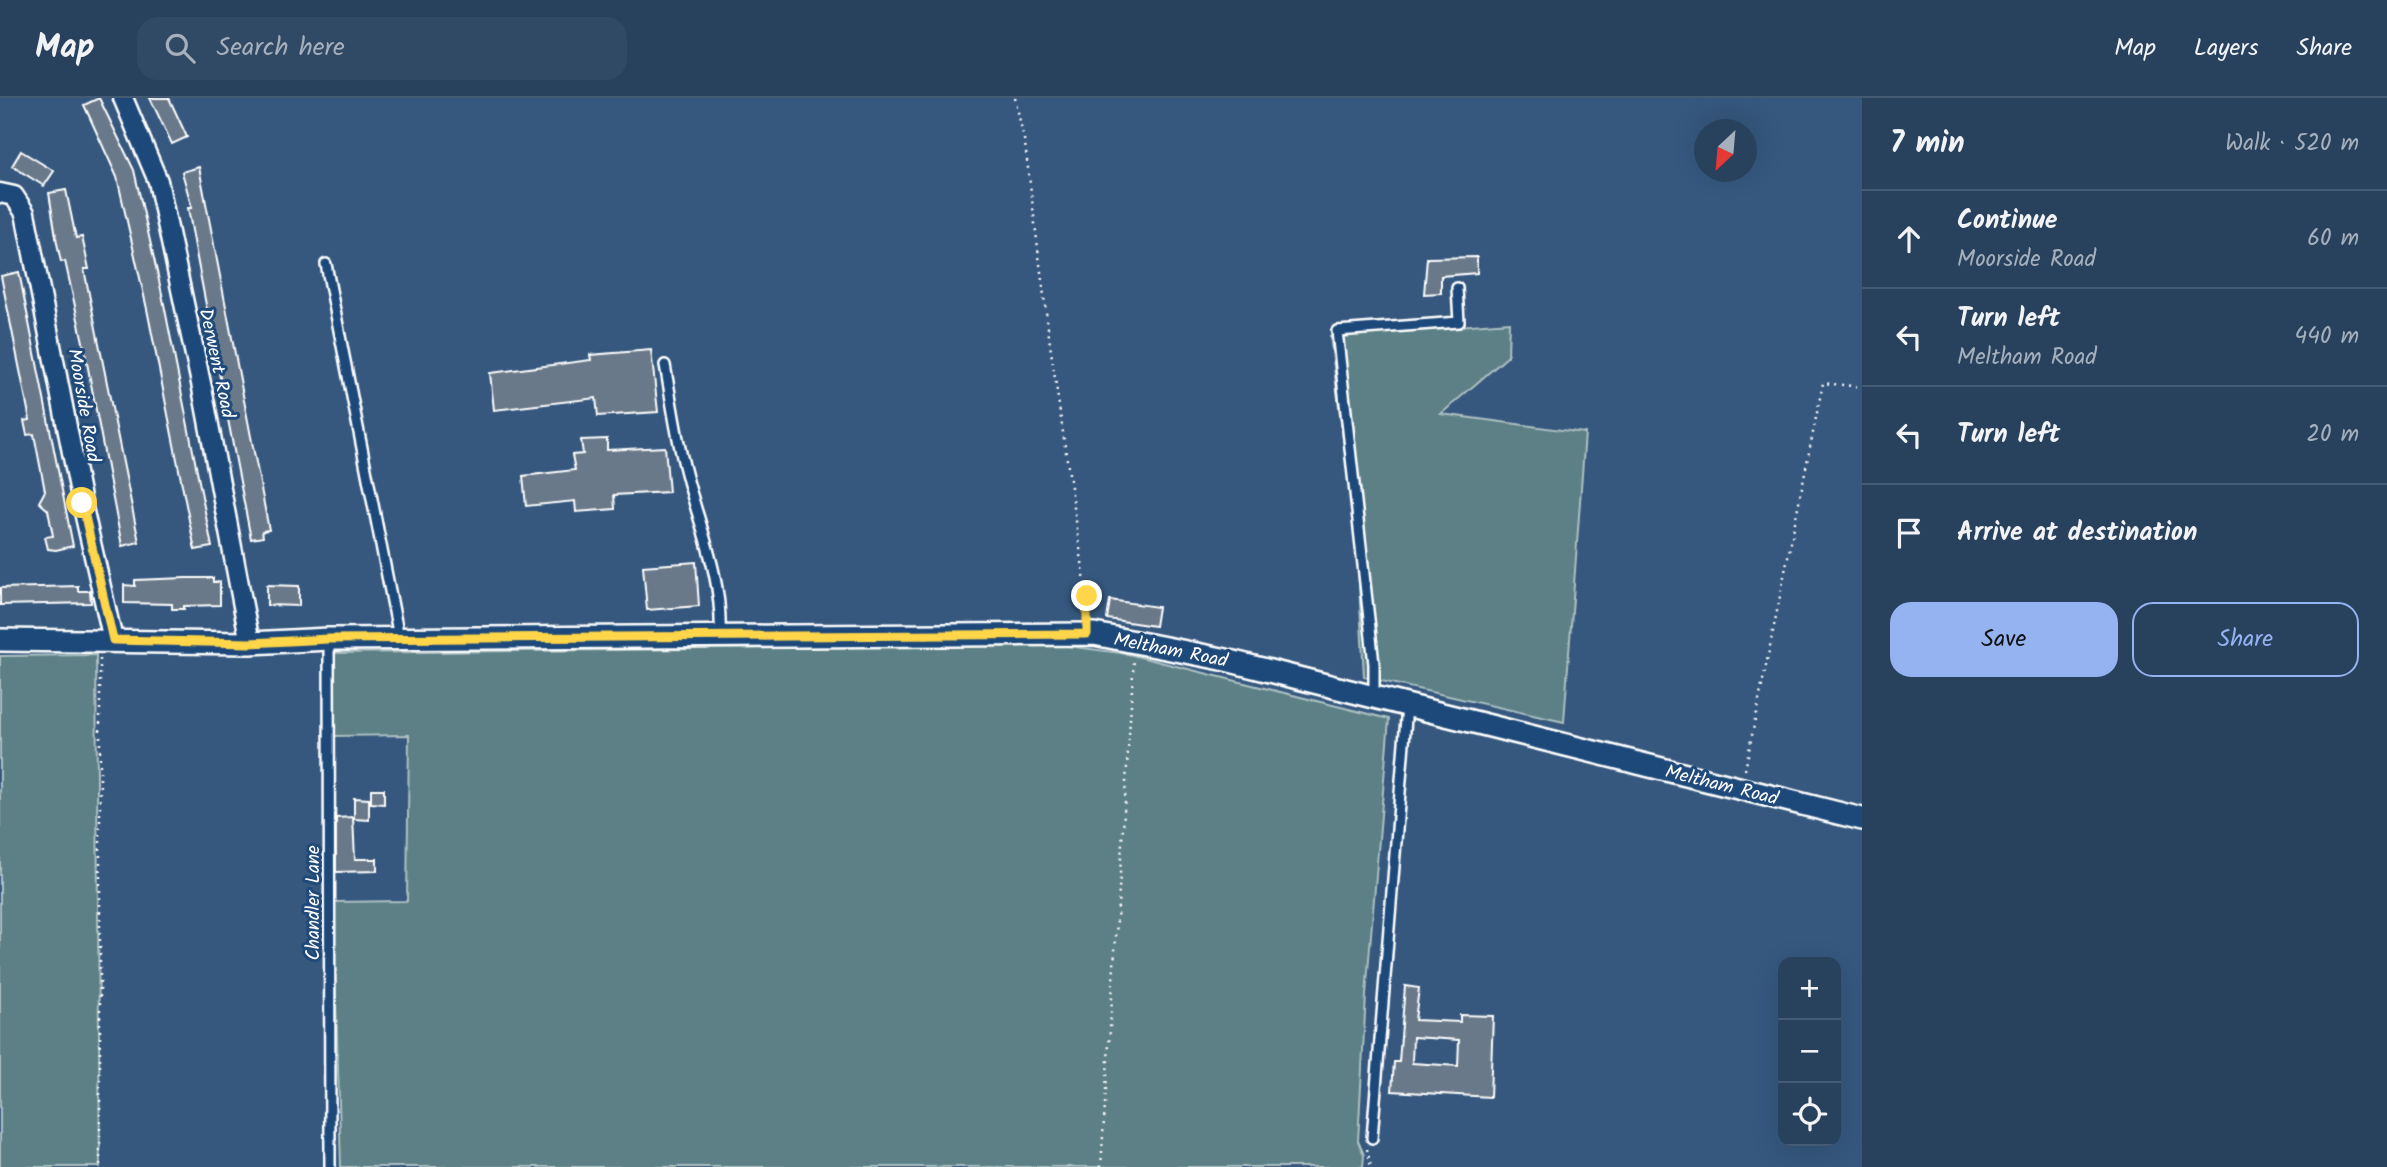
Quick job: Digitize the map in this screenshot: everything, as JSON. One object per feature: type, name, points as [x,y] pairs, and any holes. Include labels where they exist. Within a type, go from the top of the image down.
[{"type":"street","name":"Derwent Road","points":[[123,98],[158,181],[202,388],[250,643]]},
{"type":"street","name":"Moorside Road","points":[[0,193],[14,196],[25,213],[106,640]]},
{"type":"street","name":"Meltham Road","points":[[0,640],[250,643],[328,639],[1087,634],[1135,641],[1374,697],[1862,819]]},
{"type":"lane","points":[[326,264],[400,639]]},
{"type":"lane","points":[[1374,697],[1374,664],[1337,331],[1460,321],[1457,288]]},
{"type":"lane","points":[[665,365],[683,463],[707,540],[721,610],[720,637]]},
{"type":"lane","name":"Chandler Lane","points":[[328,639],[330,1167]]},
{"type":"lane","points":[[1372,1138],[1407,706]]},
{"type":"path","points":[[1015,98],[1025,144],[1045,309],[1087,596],[1087,634]]},
{"type":"path","points":[[1741,788],[1823,383],[1862,387]]},
{"type":"path","points":[[100,1167],[106,640]]},
{"type":"path","points":[[1101,1167],[1135,641]]},
{"type":"green space","points":[[1509,322],[1508,356],[1441,414],[1585,433],[1564,722],[1364,677],[1357,548],[1330,336]]},
{"type":"green space","points":[[1060,645],[1128,654],[1389,719],[1366,995],[1358,1141],[1364,1155],[1363,1167],[341,1167],[333,902],[407,901],[409,735],[331,736],[330,653]]},
{"type":"green space","points":[[96,655],[100,1167],[0,1167],[0,656]]},
{"type":"building","points":[[99,98],[134,170],[162,294],[212,547],[195,550],[147,309],[117,177],[84,105]]},
{"type":"building","points":[[150,98],[169,98],[187,137],[172,144]]},
{"type":"building","points":[[21,151],[54,171],[44,186],[12,166]]},
{"type":"building","points":[[199,167],[269,530],[262,531],[263,537],[251,539],[188,208],[192,208],[182,172]]},
{"type":"building","points":[[66,190],[76,238],[82,237],[89,269],[84,269],[139,542],[122,546],[83,342],[65,261],[61,262],[49,193]]},
{"type":"building","points":[[1477,257],[1477,273],[1441,276],[1441,293],[1424,294],[1427,258]]},
{"type":"building","points":[[19,272],[73,546],[56,550],[48,549],[45,537],[53,536],[48,510],[39,502],[45,491],[34,434],[27,435],[24,421],[30,420],[1,276]]},
{"type":"building","points":[[651,350],[658,412],[598,416],[596,398],[494,410],[490,373],[591,360],[590,355]]},
{"type":"building","points":[[607,439],[607,450],[665,447],[669,492],[614,495],[615,509],[576,512],[575,501],[526,506],[523,476],[575,470],[572,455],[583,454],[581,440]]},
{"type":"building","points":[[696,562],[699,606],[647,610],[643,566]]},
{"type":"building","points":[[213,578],[213,582],[220,582],[220,605],[172,609],[172,604],[124,603],[124,585],[135,586],[135,580]]},
{"type":"building","points":[[267,585],[299,586],[299,606],[267,605]]},
{"type":"building","points":[[78,586],[78,591],[90,591],[91,603],[0,605],[0,588]]},
{"type":"building","points":[[1110,600],[1158,607],[1155,626],[1107,619]]},
{"type":"building","points":[[371,789],[384,789],[384,804],[371,803]]},
{"type":"building","points":[[354,798],[369,799],[369,820],[354,819]]},
{"type":"building","points":[[353,817],[355,859],[377,859],[377,871],[336,872],[336,818]]},
{"type":"building","points":[[1405,986],[1419,988],[1415,1020],[1460,1022],[1460,1015],[1493,1016],[1490,1097],[1392,1091],[1394,1062],[1399,1062]],"holes":[[[1413,1037],[1459,1040],[1458,1066],[1412,1063]]]},
{"type":"route","points":[[82,503],[113,640],[250,643],[328,639],[1087,634],[1087,596]]}]
